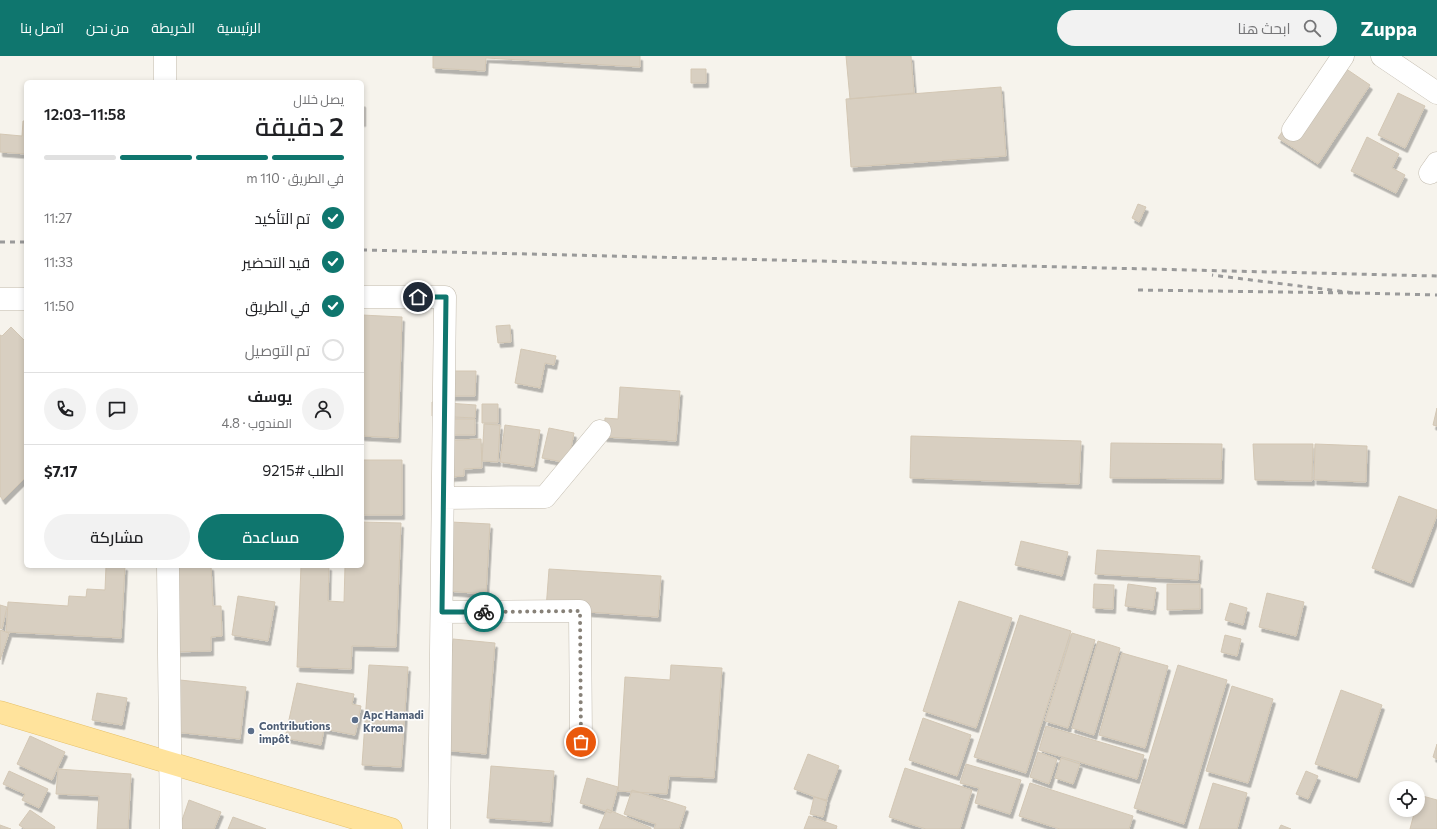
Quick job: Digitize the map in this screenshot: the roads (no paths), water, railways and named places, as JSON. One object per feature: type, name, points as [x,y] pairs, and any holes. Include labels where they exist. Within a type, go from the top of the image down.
[{"type":"main road","points":[[0,712],[391,829]]},
{"type":"street","points":[[165,56],[165,80]]},
{"type":"street","points":[[1293,130],[1343,56]]},
{"type":"street","points":[[1382,56],[1437,93]]},
{"type":"street","points":[[364,297],[446,297],[439,829]]},
{"type":"street","points":[[0,299],[24,299]]},
{"type":"street","points":[[443,498],[545,497],[600,431]]},
{"type":"street","points":[[168,568],[170,829]]},
{"type":"street","points":[[442,612],[580,611],[581,742]]},
{"type":"railway","points":[[0,242],[24,242]]},
{"type":"railway","points":[[364,250],[1437,276]]},
{"type":"railway","points":[[1138,290],[1355,293],[1212,275]]},
{"type":"railway","points":[[1355,293],[1437,295]]},
{"type":"place","name":"Apc Hamadi Krouma","points":[[355,720]]},
{"type":"place","name":"Contributions impôt","points":[[251,731]]}]
